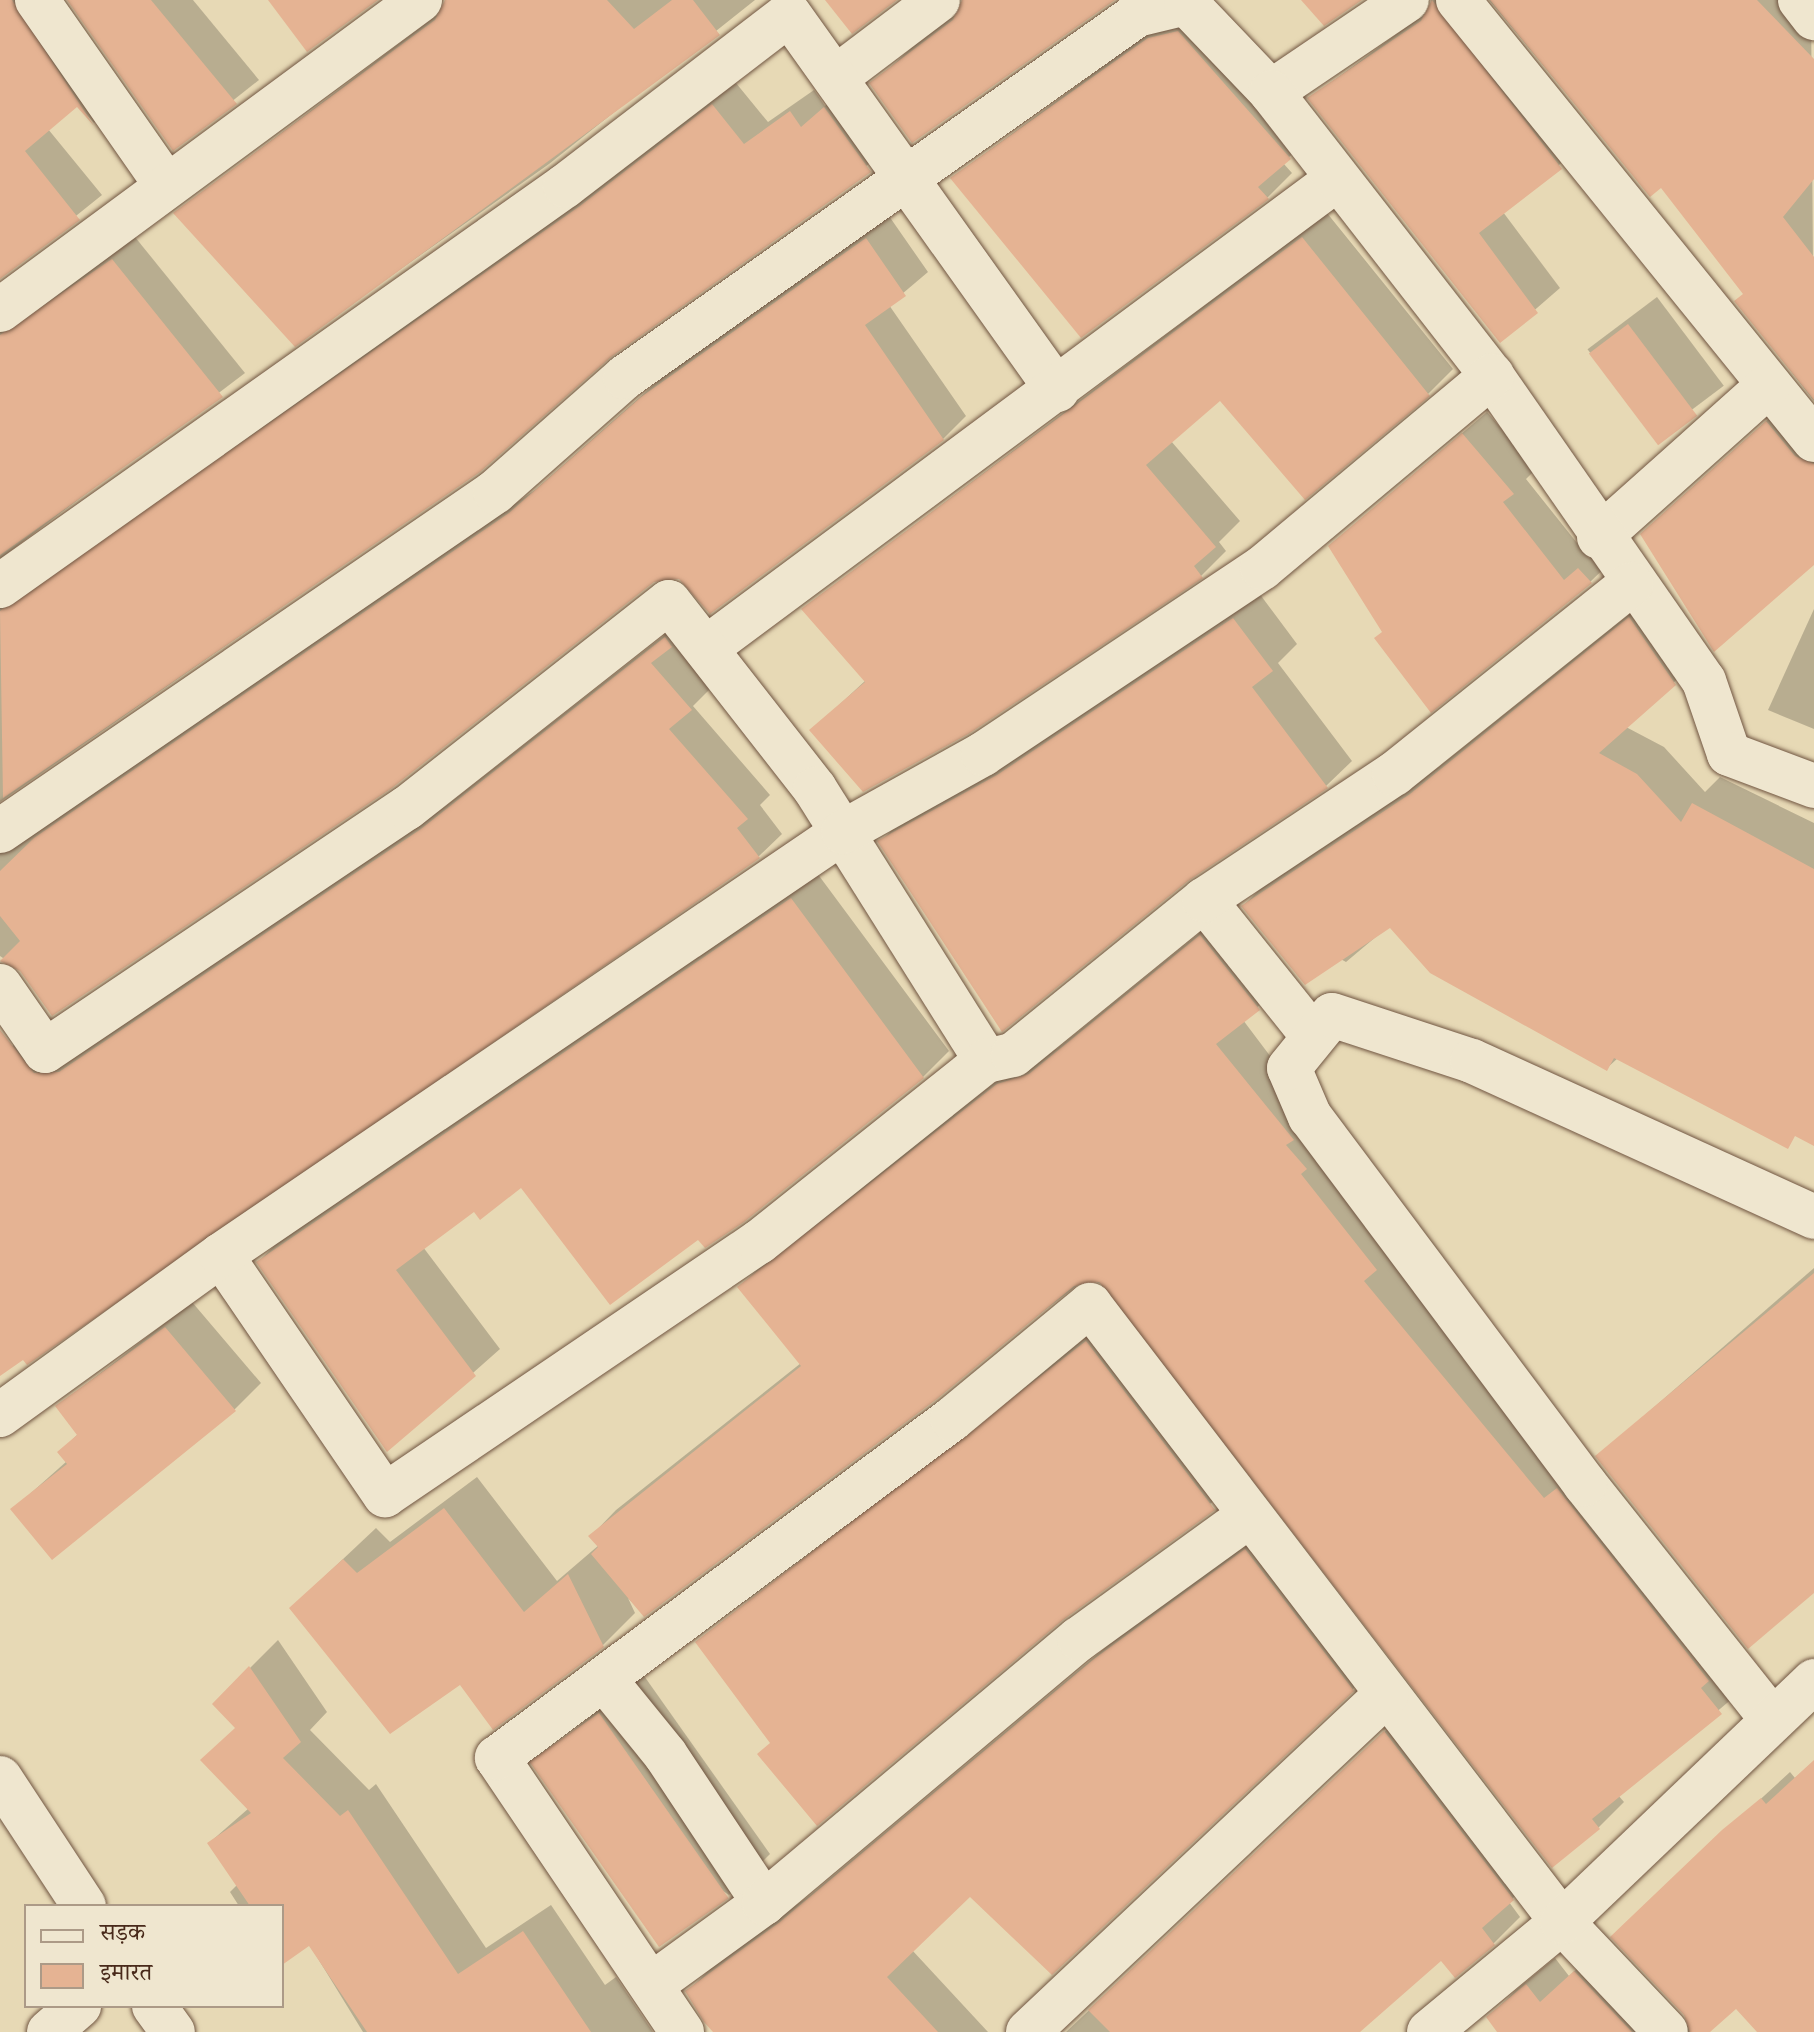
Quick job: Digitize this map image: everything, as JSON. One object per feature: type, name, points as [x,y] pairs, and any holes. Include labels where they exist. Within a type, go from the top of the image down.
[{"type":"street","points":[[37,0],[164,182]]},
{"type":"street","points":[[0,310],[164,182],[420,0]]},
{"type":"street","points":[[839,75],[938,0]]},
{"type":"street","points":[[1271,92],[1407,0]]},
{"type":"street","points":[[1458,0],[1814,440]]},
{"type":"street","points":[[1800,0],[1814,18]]},
{"type":"street","points":[[0,831],[495,492],[625,377],[907,184],[1137,15],[1186,3],[1271,92],[1336,180],[1492,376],[1631,584],[1704,681],[1729,754],[1814,786]]},
{"type":"street","points":[[0,586],[565,186],[789,14],[839,75],[907,184],[1057,390]]},
{"type":"street","points":[[709,646],[1336,180]]},
{"type":"street","points":[[0,1415],[221,1255],[843,832],[983,754],[1262,568],[1492,376]]},
{"type":"street","points":[[1599,537],[1768,386]]},
{"type":"street","points":[[221,1255],[385,1495],[759,1242],[986,1061],[1013,1055],[1204,900],[1394,774],[1631,584]]},
{"type":"street","points":[[0,986],[45,1051],[407,808],[669,602],[709,646],[843,832],[986,1061]]},
{"type":"street","points":[[1204,900],[1313,1036]]},
{"type":"street","points":[[1771,1718],[1585,1484],[1310,1117],[1289,1068],[1332,1015],[1472,1061],[1814,1217]]},
{"type":"street","points":[[682,2032],[497,1758],[952,1419],[1090,1305],[1562,1922],[1666,2032]]},
{"type":"street","points":[[651,1985],[764,1903],[1079,1639],[1250,1515]]},
{"type":"street","points":[[604,1679],[665,1754],[713,1837],[764,1903]]},
{"type":"street","points":[[1429,2032],[1562,1922],[1771,1718],[1814,1681]]},
{"type":"street","points":[[1028,2032],[1387,1694]]},
{"type":"street","points":[[0,1778],[83,1904]]},
{"type":"street","points":[[49,2032],[77,2008]]},
{"type":"street","points":[[155,2008],[173,2032]]},
{"type":"building","points":[[0,0],[12,0],[94,126],[77,107],[25,151],[80,220],[0,279]]},
{"type":"building","points":[[67,0],[151,0],[237,104],[173,151]]},
{"type":"building","points":[[268,0],[378,0],[307,52]]},
{"type":"building","points":[[445,0],[607,0],[634,29],[672,0],[693,0],[720,35],[295,347],[173,213],[435,20]]},
{"type":"building","points":[[825,0],[897,0],[852,34]]},
{"type":"building","points":[[962,0],[1115,0],[912,143],[869,83],[953,20]]},
{"type":"building","points":[[1301,0],[1362,0],[1324,26]]},
{"type":"building","points":[[1432,0],[1562,169],[1479,233],[1538,313],[1500,343],[1307,98],[1421,21]]},
{"type":"building","points":[[1490,0],[1757,0],[1814,59],[1814,179],[1783,217],[1814,257],[1814,400],[1734,301],[1743,294],[1661,188],[1650,197]]},
{"type":"building","points":[[1178,31],[1291,159],[1258,187],[1269,199],[1081,338],[950,178],[1148,38]]},
{"type":"building","points":[[712,104],[744,144],[790,111],[801,127],[824,107],[871,172],[611,357],[480,472],[3,798],[0,611],[580,206]]},
{"type":"building","points":[[1302,237],[1430,396],[1305,500],[1220,401],[1146,465],[1216,547],[1194,566],[1203,578],[970,733],[863,792],[809,730],[865,682],[801,609]]},
{"type":"building","points":[[866,238],[906,296],[865,325],[944,440],[710,614],[679,579],[654,582],[392,788],[52,1016],[20,971],[0,961],[20,941],[0,916],[0,871],[34,838],[509,513],[641,397]]},
{"type":"building","points":[[112,259],[223,397],[0,555],[0,335]]},
{"type":"building","points":[[1628,324],[1697,416],[1658,445],[1589,353]]},
{"type":"building","points":[[1766,421],[1795,456],[1814,464],[1814,565],[1714,652],[1640,534]]},
{"type":"building","points":[[1462,433],[1514,494],[1503,502],[1564,580],[1578,568],[1592,583],[1431,713],[1374,638],[1382,632],[1328,546]]},
{"type":"building","points":[[1629,617],[1676,685],[1599,753],[1637,774],[1681,822],[1692,803],[1814,869],[1814,1146],[1795,1136],[1788,1149],[1614,1058],[1607,1071],[1430,973],[1390,928],[1305,985],[1241,906],[1410,794]]},
{"type":"building","points":[[1233,618],[1273,671],[1252,687],[1328,788],[1188,881],[1002,1032],[877,841],[997,775]]},
{"type":"building","points":[[665,637],[672,647],[651,663],[692,710],[669,729],[748,819],[737,828],[760,858],[27,1365],[23,1360],[0,1376],[0,1030],[34,1073],[59,1072],[421,829]]},
{"type":"building","points":[[791,898],[924,1078],[744,1222],[705,1248],[698,1240],[610,1305],[521,1188],[480,1220],[474,1212],[396,1270],[476,1376],[387,1452],[256,1262]]},
{"type":"building","points":[[1200,935],[1260,1010],[1216,1044],[1294,1140],[1286,1145],[1307,1169],[1301,1174],[1377,1270],[1364,1281],[1544,1498],[1557,1488],[1709,1681],[1701,1688],[1722,1714],[1592,1819],[1600,1829],[1552,1868],[1099,1282],[1074,1286],[937,1399],[644,1617],[591,1554],[598,1547],[588,1536],[801,1366],[737,1287],[997,1084],[1029,1074]]},
{"type":"building","points":[[1814,1273],[1814,1593],[1748,1649],[1595,1456]]},
{"type":"building","points":[[165,1327],[236,1411],[52,1560],[10,1509],[67,1464],[57,1452],[77,1435],[55,1406]]},
{"type":"building","points":[[1086,1341],[1215,1510],[1063,1620],[817,1826],[757,1754],[770,1743],[695,1642]]},
{"type":"building","points":[[444,1508],[524,1612],[568,1574],[604,1647],[493,1730],[460,1685],[390,1734],[289,1608],[343,1559],[357,1573]]},
{"type":"building","points":[[1245,1549],[1354,1691],[1052,1975],[970,1897],[887,1977],[938,2032],[713,2032],[704,2022],[685,1991],[780,1922],[1094,1659]]},
{"type":"building","points":[[249,1666],[301,1742],[283,1758],[340,1816],[348,1810],[458,1974],[523,1931],[591,2032],[367,2032],[309,1946],[284,1964],[284,1904],[249,1904],[207,1843],[251,1813],[200,1760],[235,1728],[212,1704]]},
{"type":"building","points":[[599,1713],[729,1898],[659,1947],[529,1762]]},
{"type":"building","points":[[1384,1731],[1514,1900],[1482,1928],[1495,1945],[1455,1978],[1441,1961],[1360,2032],[1110,2032],[1088,2010]]},
{"type":"building","points":[[1814,1760],[1814,2032],[1757,2032],[1736,2009],[1710,2032],[1690,2032],[1684,2015],[1610,1937],[1722,1830],[1761,1798],[1766,1804]]},
{"type":"building","points":[[1574,1971],[1632,2032],[1497,2032],[1486,2017],[1526,1984],[1540,2002]]}]
